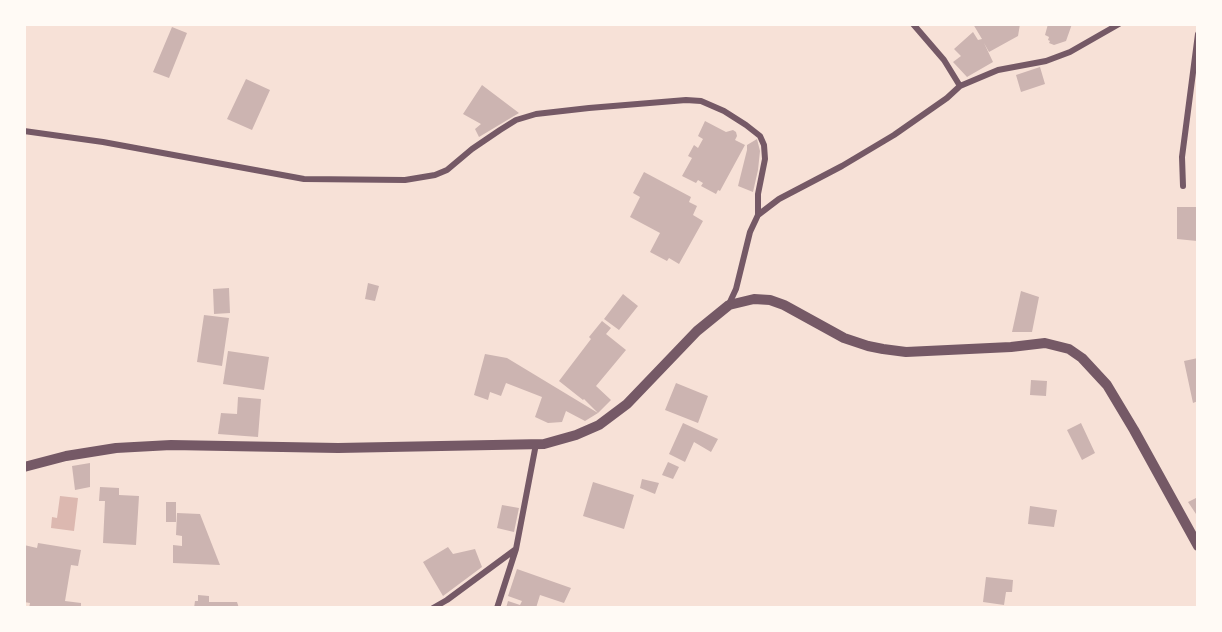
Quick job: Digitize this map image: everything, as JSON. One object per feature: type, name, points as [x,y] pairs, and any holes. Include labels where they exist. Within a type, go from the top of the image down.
[{"type":"street","points":[[913,24],[944,60],[960,86]]},
{"type":"street","points":[[758,215],[779,199],[842,166],[894,135],[947,98],[960,86],[998,70],[1046,61],[1070,52],[1119,24]]},
{"type":"street","points":[[1183,186],[1182,157],[1198,34]]},
{"type":"street","points":[[24,131],[103,142],[304,179],[405,180],[435,175],[447,170],[500,130],[516,120],[536,114],[686,100],[701,101],[724,111],[746,125],[760,136],[764,145],[765,159],[758,194],[758,215],[750,232],[736,289],[729,305]]},
{"type":"street","points":[[24,467],[66,456],[116,448],[171,445],[338,448],[544,444],[576,435],[599,425],[627,404],[697,331],[729,305],[754,299],[770,300],[784,305],[844,338],[883,349],[906,352],[1045,343],[1069,348],[1082,358],[1107,385],[1198,546]]},
{"type":"street","points":[[497,608],[516,549],[536,444]]},
{"type":"street","points":[[433,608],[516,549]]},
{"type":"shaded area","points":[[60,496],[78,498],[74,531],[51,528],[52,517],[57,518]]},
{"type":"building","points":[[973,24],[1020,24],[1018,36],[989,52],[984,43],[993,62],[967,77],[953,62],[961,56],[954,49],[973,32],[978,40],[982,39]]},
{"type":"building","points":[[1048,24],[1072,24],[1066,41],[1054,45],[1049,43],[1049,37],[1045,35]]},
{"type":"building","points":[[172,27],[187,33],[169,78],[153,72]]},
{"type":"building","points":[[1040,67],[1045,84],[1021,92],[1016,75]]},
{"type":"building","points":[[246,79],[270,90],[252,130],[227,119]]},
{"type":"building","points":[[482,85],[519,113],[479,137],[475,129],[481,124],[463,114]]},
{"type":"building","points":[[705,121],[726,132],[733,130],[737,136],[735,140],[745,145],[720,191],[718,190],[716,194],[701,186],[703,183],[698,180],[696,183],[682,176],[692,158],[688,156],[694,145],[698,148],[703,139],[698,136]]},
{"type":"building","points":[[757,139],[760,151],[753,192],[738,186],[747,145]]},
{"type":"building","points":[[644,172],[691,197],[689,202],[697,206],[693,215],[703,221],[679,264],[669,258],[667,261],[650,252],[660,233],[630,217],[640,197],[633,193]]},
{"type":"building","points":[[1177,207],[1198,207],[1197,241],[1177,239]]},
{"type":"building","points":[[368,283],[379,286],[375,301],[365,299]]},
{"type":"building","points":[[229,288],[230,313],[214,314],[213,289]]},
{"type":"building","points":[[1021,291],[1039,297],[1032,332],[1012,332]]},
{"type":"building","points":[[623,294],[638,306],[619,330],[604,319]]},
{"type":"building","points":[[204,315],[229,318],[222,366],[197,362]]},
{"type":"building","points":[[602,321],[611,328],[606,334],[626,350],[596,386],[611,400],[598,413],[584,399],[559,381]]},
{"type":"building","points":[[228,351],[269,357],[264,390],[223,384]]},
{"type":"building","points":[[485,354],[507,358],[598,413],[585,421],[566,411],[562,422],[548,423],[535,417],[542,397],[506,383],[501,396],[490,392],[488,400],[474,395]]},
{"type":"building","points":[[1198,358],[1198,401],[1193,403],[1184,361]]},
{"type":"building","points":[[1031,380],[1047,381],[1046,396],[1030,395]]},
{"type":"building","points":[[676,383],[708,396],[698,423],[665,410]]},
{"type":"building","points":[[238,397],[261,399],[258,437],[218,434],[221,413],[237,414]]},
{"type":"building","points":[[683,423],[718,439],[711,452],[694,442],[685,462],[669,454]]},
{"type":"building","points":[[1081,423],[1095,453],[1082,460],[1067,430]]},
{"type":"building","points":[[668,462],[679,467],[673,479],[662,475]]},
{"type":"building","points":[[90,463],[90,487],[75,490],[72,466]]},
{"type":"building","points":[[642,479],[659,483],[655,494],[640,488]]},
{"type":"building","points":[[593,482],[634,495],[624,529],[583,516]]},
{"type":"building","points":[[100,487],[119,488],[119,495],[139,496],[136,545],[103,543],[105,501],[99,501]]},
{"type":"building","points":[[1198,497],[1198,517],[1188,502]]},
{"type":"building","points":[[166,502],[176,502],[176,522],[166,522]]},
{"type":"building","points":[[502,505],[519,508],[514,532],[497,528]]},
{"type":"building","points":[[1030,506],[1057,510],[1054,527],[1028,524]]},
{"type":"building","points":[[177,513],[200,514],[220,565],[173,563],[173,545],[182,546],[182,536],[176,535]]},
{"type":"building","points":[[38,543],[81,550],[78,566],[71,565],[65,601],[81,603],[81,608],[29,608],[30,603],[24,602],[24,545],[37,548]]},
{"type":"building","points":[[448,547],[453,554],[475,549],[482,567],[443,596],[423,562]]},
{"type":"building","points":[[517,569],[571,588],[564,603],[540,595],[536,608],[506,608],[508,601],[520,605],[522,601],[508,596]]},
{"type":"building","points":[[986,577],[1013,580],[1012,592],[1006,592],[1004,605],[983,602]]},
{"type":"building","points":[[198,595],[209,596],[209,602],[237,602],[239,608],[194,608]]}]
